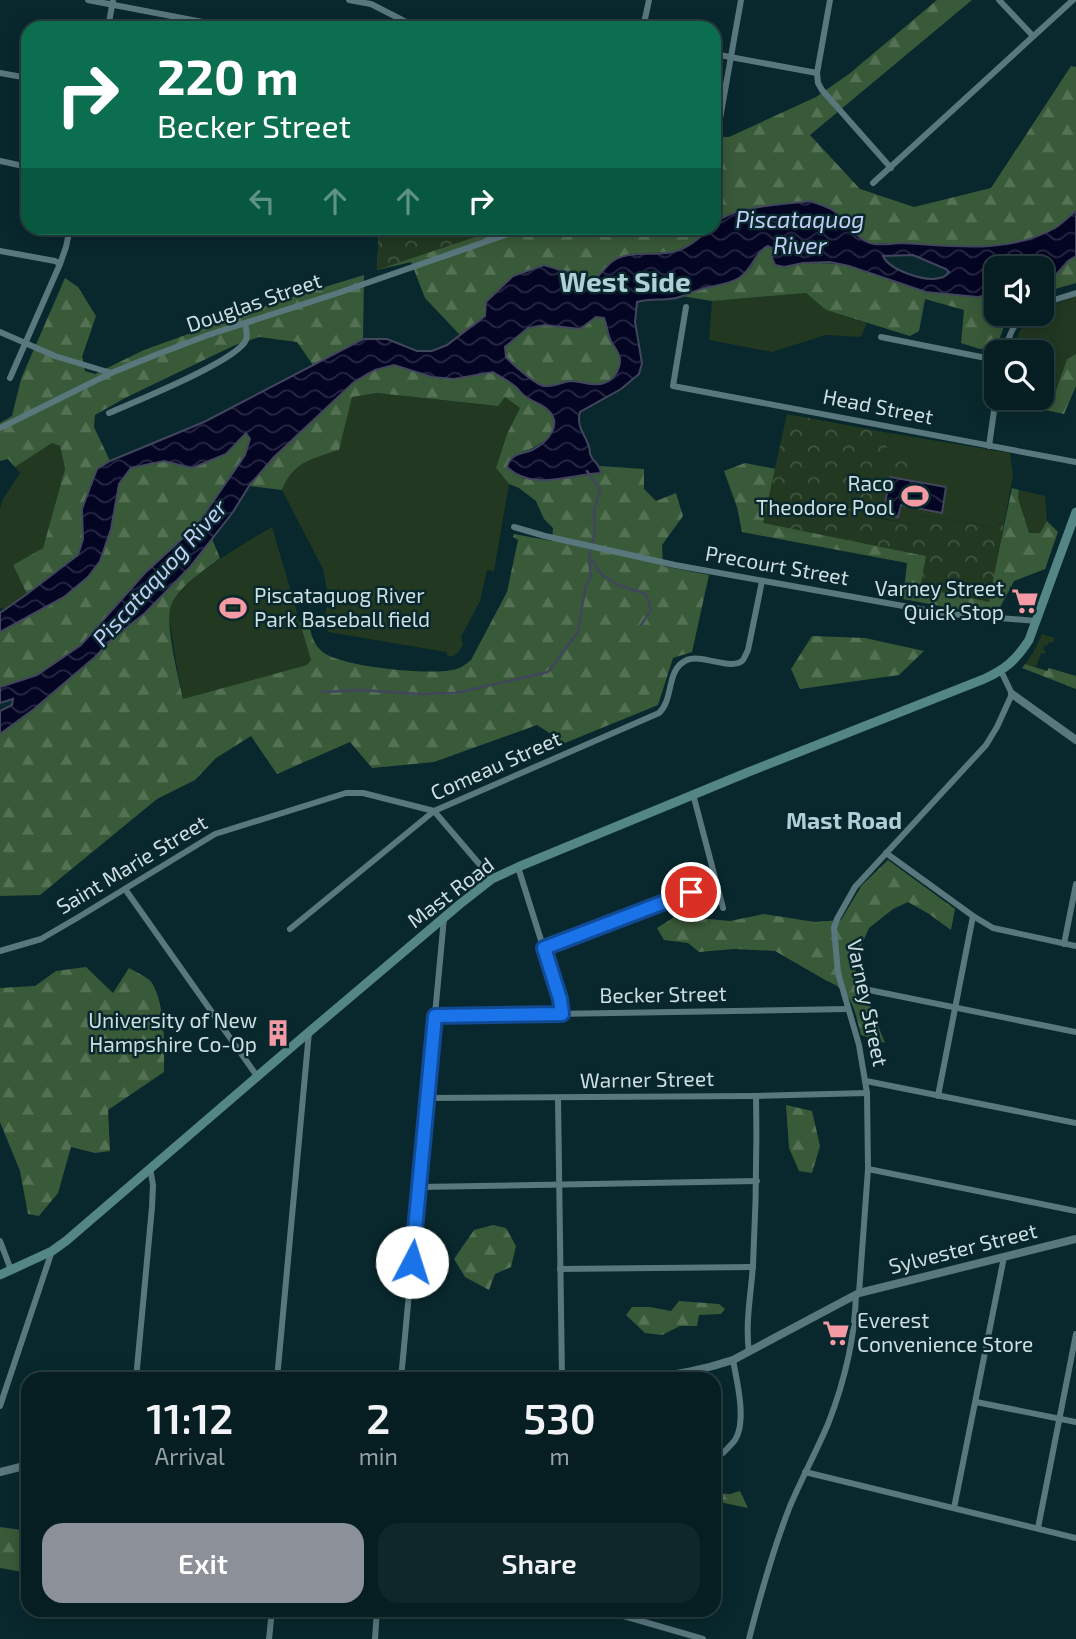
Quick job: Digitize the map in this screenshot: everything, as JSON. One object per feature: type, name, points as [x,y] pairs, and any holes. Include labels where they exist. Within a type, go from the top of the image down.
[{"type":"main road","points":[[1001,671],[1017,659],[1029,640],[1076,512]]},
{"type":"main road","name":"Mast Road","points":[[0,1275],[52,1251],[66,1241],[492,879],[693,794],[1001,671]]},
{"type":"street","points":[[88,0],[113,2],[201,21]]},
{"type":"street","points":[[349,0],[371,4],[404,21]]},
{"type":"street","points":[[721,112],[741,0]]},
{"type":"street","points":[[830,0],[817,73],[818,83],[891,167]]},
{"type":"street","points":[[999,0],[1033,36]]},
{"type":"street","points":[[873,183],[1073,0]]},
{"type":"street","points":[[644,21],[646,1]]},
{"type":"street","points":[[109,21],[113,2]]},
{"type":"street","points":[[721,55],[817,73]]},
{"type":"street","points":[[0,73],[21,77]]},
{"type":"street","points":[[0,161],[21,166]]},
{"type":"street","points":[[10,378],[60,264],[69,235]]},
{"type":"street","name":"Douglas Street","points":[[0,428],[111,373],[208,335],[505,235]]},
{"type":"street","points":[[0,251],[60,264]]},
{"type":"street","points":[[1054,300],[1076,293]]},
{"type":"street","name":"Head Street","points":[[686,307],[673,386],[1076,462]]},
{"type":"street","points":[[109,413],[223,360],[246,340],[245,324]]},
{"type":"street","points":[[0,332],[55,356],[111,373]]},
{"type":"street","points":[[881,337],[984,358]]},
{"type":"street","points":[[989,446],[994,410]]},
{"type":"street","name":"Precourt Street","points":[[514,527],[582,545],[762,581],[948,614],[1037,621]]},
{"type":"street","name":"Comeau Street","points":[[290,929],[434,811],[659,713],[668,700],[676,670],[684,661],[692,658],[738,664],[748,650],[762,581]]},
{"type":"street","points":[[1001,671],[1012,694],[1076,740]]},
{"type":"street","name":"Varney Street","points":[[750,1639],[758,1604],[789,1510],[828,1423],[854,1334],[868,1169],[867,1093],[859,1045],[838,973],[834,928],[855,887],[986,745],[1012,694]]},
{"type":"street","name":"Saint Marie Street","points":[[0,951],[41,939],[215,834],[346,793],[363,793],[434,811]]},
{"type":"street","points":[[693,794],[723,908]]},
{"type":"street","points":[[434,811],[492,879]]},
{"type":"street","points":[[886,853],[993,928],[1076,946]]},
{"type":"street","points":[[518,867],[560,999],[562,1014]]},
{"type":"street","points":[[544,948],[716,883]]},
{"type":"street","points":[[1065,944],[1076,884]]},
{"type":"street","points":[[125,889],[257,1076]]},
{"type":"street","points":[[937,1096],[973,916]]},
{"type":"street","points":[[402,1372],[444,918]]},
{"type":"street","points":[[869,990],[1076,1032]]},
{"type":"street","name":"Becker Street","points":[[435,1016],[848,1009]]},
{"type":"street","points":[[278,1372],[309,1032]]},
{"type":"street","points":[[866,1081],[1076,1123]]},
{"type":"street","name":"Warner Street","points":[[428,1098],[867,1093]]},
{"type":"street","points":[[749,1352],[748,1322],[757,1181],[757,1096]]},
{"type":"street","points":[[558,1098],[562,1372]]},
{"type":"street","points":[[137,1372],[152,1207],[153,1185],[150,1168]]},
{"type":"street","points":[[868,1169],[1076,1211]]},
{"type":"street","points":[[419,1187],[757,1181]]},
{"type":"street","name":"Sylvester Street","points":[[687,1372],[733,1360],[858,1293],[1076,1239]]},
{"type":"street","points":[[0,1241],[11,1270]]},
{"type":"street","points":[[0,1406],[52,1251]]},
{"type":"street","points":[[954,1508],[1004,1256]]},
{"type":"street","points":[[560,1269],[753,1267]]},
{"type":"street","points":[[1038,1528],[1076,1334]]},
{"type":"street","points":[[723,1453],[735,1440],[741,1421],[733,1360]]},
{"type":"street","points":[[976,1402],[1076,1422]]},
{"type":"street","points":[[0,1472],[21,1467]]},
{"type":"street","points":[[805,1472],[1076,1538]]},
{"type":"street","points":[[269,1639],[271,1617]]},
{"type":"street","points":[[375,1639],[376,1617]]},
{"type":"street","points":[[627,1617],[703,1639]]},
{"type":"green space","points":[[937,0],[972,0],[810,135],[860,189],[914,207],[991,188],[1071,66],[1076,67],[1076,211],[1055,228],[1034,237],[1012,243],[965,247],[870,243],[860,237],[834,211],[721,219],[721,137],[729,137],[816,97],[849,74]]},
{"type":"green space","points":[[379,235],[703,235],[693,244],[672,252],[631,254],[607,266],[593,280],[568,272],[485,316],[460,335],[425,298],[411,262],[377,270]]},
{"type":"green space","points":[[379,235],[481,235],[377,270]]},
{"type":"green space","points":[[768,246],[774,249],[772,258],[784,267],[809,263],[849,266],[978,297],[984,296],[984,326],[1004,326],[999,340],[984,340],[984,349],[980,349],[961,343],[964,310],[925,299],[919,331],[910,336],[826,310],[806,293],[712,301],[681,296],[719,285],[751,268],[761,249]]},
{"type":"green space","points":[[1076,256],[1076,283],[1054,289],[1054,276]]},
{"type":"green space","points":[[364,275],[363,339],[313,365],[297,342],[259,337],[233,346],[95,415],[94,427],[110,461],[97,469],[82,509],[83,539],[78,555],[27,594],[13,565],[43,548],[65,469],[60,446],[52,443],[15,467],[8,459],[0,461],[0,423],[12,416],[21,379],[65,278],[78,287],[96,316],[82,357],[85,371],[95,374],[144,350],[282,300]]},
{"type":"green space","points":[[806,293],[826,310],[867,323],[861,337],[826,335],[772,352],[709,340],[712,301]]},
{"type":"green space","points":[[1076,296],[1076,354],[1067,359],[1054,396],[1054,340],[1016,340],[1023,326],[1054,326],[1054,304]]},
{"type":"green space","points":[[596,316],[604,318],[610,339],[620,357],[618,370],[604,383],[571,381],[551,386],[540,385],[505,357],[505,347],[528,328],[545,325],[575,329],[585,326]]},
{"type":"green space","points":[[1076,354],[1076,386],[1064,414],[1045,410],[1054,410],[1054,396],[1067,359]]},
{"type":"green space","points":[[394,364],[432,377],[454,379],[493,372],[528,399],[545,407],[554,417],[553,432],[547,438],[531,449],[515,455],[571,478],[601,473],[600,466],[644,469],[644,489],[656,501],[676,493],[683,516],[662,545],[663,566],[709,575],[692,652],[673,658],[658,705],[565,743],[537,725],[434,762],[372,768],[350,742],[277,774],[251,736],[216,758],[195,780],[157,799],[40,895],[0,896],[0,734],[44,701],[146,611],[212,539],[220,558],[181,590],[170,611],[173,650],[183,699],[307,665],[311,660],[300,623],[308,620],[320,650],[349,662],[386,669],[440,671],[458,669],[471,660],[507,592],[518,540],[513,537],[514,534],[552,541],[553,528],[544,519],[536,501],[509,484],[496,468],[507,434],[520,408],[505,397],[498,406],[377,393],[352,397],[339,450],[305,462],[292,473],[282,490],[249,486],[274,457],[354,382],[375,370]]},
{"type":"green space","points":[[377,393],[497,406],[505,397],[520,408],[507,434],[496,468],[509,484],[494,571],[487,570],[480,601],[461,637],[463,645],[453,656],[448,656],[446,652],[328,632],[325,619],[326,608],[330,607],[323,569],[282,490],[292,473],[305,462],[339,450],[351,397]]},
{"type":"green space","points":[[787,414],[889,433],[875,518],[912,524],[914,514],[996,528],[998,524],[1004,523],[989,602],[920,588],[926,556],[763,523]]},
{"type":"green space","points":[[247,432],[250,439],[245,455],[197,525],[145,574],[81,645],[37,675],[0,687],[0,632],[64,597],[111,529],[119,484],[131,468],[164,461],[192,468],[226,454]]},
{"type":"green space","points":[[889,433],[1010,453],[1013,475],[1004,523],[998,524],[997,528],[915,514],[912,524],[875,517]]},
{"type":"green space","points":[[52,443],[60,446],[65,469],[43,548],[13,565],[27,594],[5,609],[0,608],[0,509],[3,499],[20,473],[15,467]]},
{"type":"green space","points":[[887,455],[925,462],[923,474],[885,468]]},
{"type":"green space","points":[[745,463],[776,469],[771,493],[859,542],[927,556],[988,602],[1012,488],[1019,490],[1018,498],[1029,533],[1040,533],[1047,521],[1058,532],[1045,569],[1014,581],[997,613],[961,610],[903,599],[907,563],[742,532],[737,507],[724,471]]},
{"type":"green space","points":[[1019,490],[1045,496],[1047,521],[1040,534],[1029,534],[1018,498]]},
{"type":"green space","name":"Piscataquog River Park Baseball field","points":[[272,527],[311,660],[308,665],[183,699],[169,619],[173,601],[212,564]]},
{"type":"green space","points":[[1042,634],[1055,638],[1053,643],[1045,645],[1045,654],[1041,653],[1036,667],[1025,664],[1033,653]]},
{"type":"green space","points":[[812,636],[865,638],[924,651],[899,675],[800,689],[791,669]]},
{"type":"green space","points":[[1025,664],[1076,676],[1076,689],[1022,668]]},
{"type":"green space","points":[[888,860],[955,909],[951,930],[908,902],[893,909],[869,928],[853,964],[885,1043],[861,1035],[852,1003],[842,990],[775,951],[734,949],[699,952],[688,943],[664,940],[657,928],[676,916],[730,921],[764,914],[815,922],[841,920],[862,885]]},
{"type":"green space","points":[[86,967],[113,993],[129,968],[152,983],[162,1015],[164,1072],[108,1110],[110,1151],[95,1153],[71,1147],[58,1193],[39,1216],[28,1214],[20,1171],[0,1122],[0,988],[35,986],[56,971]]},
{"type":"green space","points":[[786,1105],[812,1111],[820,1146],[812,1173],[799,1171],[789,1148]]},
{"type":"green space","points":[[493,1225],[506,1228],[516,1246],[511,1267],[495,1274],[489,1290],[465,1277],[454,1259],[474,1230]]},
{"type":"green space","points":[[679,1301],[719,1304],[725,1309],[721,1314],[699,1315],[697,1326],[680,1326],[662,1335],[645,1333],[626,1315],[632,1307],[671,1311]]},
{"type":"green space","points":[[740,1491],[748,1508],[721,1502],[721,1493]]},
{"type":"green space","points":[[0,1527],[21,1530],[21,1572],[0,1568]]},
{"type":"water","name":"Piscataquog River","points":[[810,201],[831,209],[860,238],[870,243],[961,246],[1019,242],[1055,228],[1076,211],[1076,256],[1054,277],[1054,256],[984,256],[984,296],[978,297],[926,292],[830,262],[784,267],[775,265],[772,258],[774,249],[768,246],[760,252],[744,274],[726,284],[676,298],[637,302],[635,322],[642,363],[639,374],[621,389],[580,412],[580,426],[590,455],[601,473],[540,480],[528,479],[507,467],[514,457],[543,442],[552,432],[554,421],[547,409],[493,372],[454,379],[432,377],[394,365],[375,370],[354,382],[274,457],[249,486],[233,512],[189,568],[145,613],[34,709],[0,734],[0,711],[12,705],[13,699],[0,703],[0,687],[37,675],[81,645],[145,573],[197,525],[245,455],[250,439],[246,433],[226,454],[192,468],[164,461],[131,468],[119,484],[111,529],[100,561],[88,577],[64,597],[0,632],[0,613],[78,555],[83,539],[82,509],[97,469],[204,422],[363,339],[387,339],[417,351],[432,351],[447,345],[485,316],[486,302],[513,276],[544,265],[593,280],[618,258],[673,252],[702,235],[721,235],[721,219],[746,209]],"holes":[[[913,255],[949,272],[933,279],[917,276],[892,266],[883,256]],[[596,317],[604,318],[620,362],[612,379],[600,384],[571,381],[551,386],[540,385],[506,357],[505,347],[528,328],[545,325],[580,329]]]},
{"type":"water","name":"Raco Theodore Pool","points":[[890,477],[946,487],[942,513],[901,505],[898,517],[883,514]]},
{"type":"waterway","points":[[322,692],[360,690],[456,693],[548,672],[578,632],[585,588],[591,577],[589,556],[595,534],[594,512],[600,489],[587,471]]},
{"type":"waterway","points":[[591,559],[601,574],[618,585],[646,594],[651,610],[641,625]]},
{"type":"place","name":"Raco Theodore Pool","points":[[915,496]]},
{"type":"place","name":"Varney Street Quick Stop","points":[[1025,601]]},
{"type":"place","name":"Piscataquog River Park Baseball field","points":[[233,608]]},
{"type":"place","name":"University of New Hampshire Co-Op","points":[[278,1033]]},
{"type":"place","name":"Everest Convenience Store","points":[[836,1333]]},
{"type":"district","name":"West Side","points":[[625,282]]},
{"type":"district","name":"Mast Road","points":[[844,821]]},
{"type":"route","points":[[412,1262],[435,1016],[562,1014],[544,948],[691,892]]}]
